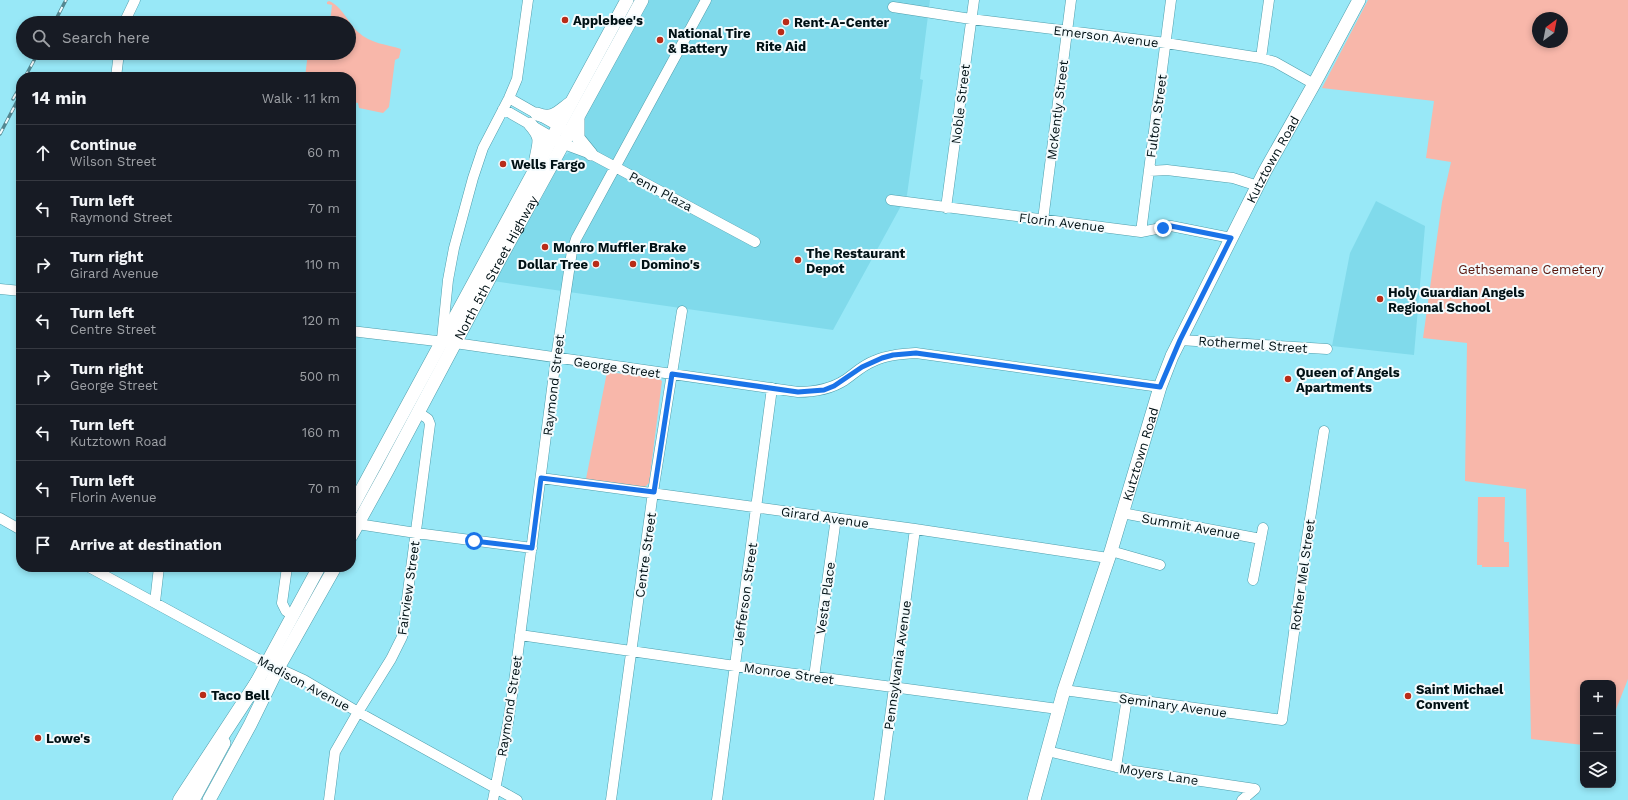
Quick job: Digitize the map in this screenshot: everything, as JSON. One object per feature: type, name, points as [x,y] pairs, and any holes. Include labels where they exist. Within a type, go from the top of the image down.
[{"type":"highway","points":[[180,800],[258,680]]},
{"type":"main road","name":"North 5th Street Highway","points":[[356,500],[553,164],[574,100],[627,0]]},
{"type":"main road","name":"North 5th Street Highway","points":[[356,523],[418,412],[448,342],[535,169],[562,135],[578,119],[642,0]]},
{"type":"main road","name":"Kutztown Road","points":[[1034,800],[1058,709],[1122,513],[1160,387],[1180,340],[1231,238],[1265,172],[1359,0]]},
{"type":"main road","points":[[535,169],[540,142],[533,119],[553,116],[574,100]]},
{"type":"main road","points":[[578,119],[578,138],[585,152]]},
{"type":"main road","points":[[553,164],[566,151],[571,149],[585,152]]},
{"type":"main road","points":[[209,800],[250,725],[293,616],[316,572]]},
{"type":"main road","points":[[193,800],[258,680],[273,665],[331,572]]},
{"type":"street","points":[[127,16],[135,0]]},
{"type":"street","points":[[448,342],[448,280],[454,248],[473,178],[483,148],[504,109],[519,72],[528,0]]},
{"type":"street","name":"Raymond Street","points":[[493,800],[508,723],[556,358],[574,244],[706,0]]},
{"type":"street","name":"Noble Street","points":[[946,208],[974,0]]},
{"type":"street","name":"McKently Street","points":[[1043,220],[1071,0]]},
{"type":"street","name":"Fulton Street","points":[[1141,232],[1171,0]]},
{"type":"street","points":[[1261,58],[1269,0]]},
{"type":"street","name":"Emerson Avenue","points":[[893,7],[971,19],[1166,43],[1261,58],[1275,62],[1314,84]]},
{"type":"street","points":[[117,72],[118,60]]},
{"type":"street","points":[[509,98],[533,119]]},
{"type":"street","points":[[504,109],[533,119]]},
{"type":"street","name":"Penn Plaza","points":[[533,119],[562,135],[585,152],[616,167],[755,242]]},
{"type":"street","points":[[1149,171],[1167,170],[1233,178],[1258,186]]},
{"type":"street","name":"Florin Avenue","points":[[891,200],[1141,232],[1171,226],[1231,238]]},
{"type":"street","points":[[0,289],[16,291]]},
{"type":"street","name":"Centre Street","points":[[611,800],[654,492],[682,311]]},
{"type":"street","name":"George Street","points":[[356,332],[448,342],[798,392],[824,390],[844,380],[873,361],[893,355],[916,353],[1160,387]]},
{"type":"street","name":"Rothermel Street","points":[[1180,340],[1327,349]]},
{"type":"street","name":"Jefferson Street","points":[[717,800],[772,388]]},
{"type":"street","name":"Fairview Street","points":[[329,800],[335,752],[400,641],[430,424],[428,419],[418,412]]},
{"type":"street","name":"Rother Mel Street","points":[[1282,720],[1307,538],[1324,431]]},
{"type":"street","name":"Girard Avenue","points":[[541,478],[1109,554],[1160,565]]},
{"type":"street","name":"Summit Avenue","points":[[1122,513],[1261,539]]},
{"type":"street","points":[[0,518],[16,527]]},
{"type":"street","name":"Vesta Place","points":[[814,677],[836,518]]},
{"type":"street","points":[[356,528],[416,533],[532,548]]},
{"type":"street","points":[[1253,580],[1263,528]]},
{"type":"street","name":"Pennsylvania Avenue","points":[[879,800],[915,529]]},
{"type":"street","name":"Madison Avenue","points":[[98,572],[304,680],[358,712],[517,800]]},
{"type":"street","points":[[155,602],[158,572]]},
{"type":"street","points":[[286,572],[282,604],[286,611],[293,616]]},
{"type":"street","name":"Monroe Street","points":[[520,635],[814,677],[1058,709]]},
{"type":"street","name":"Seminary Avenue","points":[[1064,690],[1282,720]]},
{"type":"street","points":[[1116,767],[1128,698]]},
{"type":"street","name":"Moyers Lane","points":[[1047,751],[1116,767],[1255,789],[1242,800]]},
{"type":"shaded area","points":[[648,0],[930,0],[920,79],[923,80],[907,195],[833,330],[493,281],[522,226],[534,212],[564,156],[571,151],[567,142]]},
{"type":"shaded area","name":"Holy Guardian Angels Regional School","points":[[1376,201],[1425,226],[1414,355],[1332,346],[1350,253]]},
{"type":"green space","name":"Gethsemane Cemetery","points":[[1368,0],[1628,0],[1628,679],[1616,709],[1616,680],[1580,680],[1580,745],[1531,739],[1526,489],[1465,481],[1467,343],[1423,338],[1442,202],[1451,162],[1426,158],[1434,101],[1322,88]]},
{"type":"green space","points":[[329,1],[334,3],[345,16],[331,16],[332,5],[327,4]]},
{"type":"green space","points":[[356,30],[368,39],[401,49],[399,58],[395,60],[389,107],[383,113],[359,108],[358,103],[356,103],[356,72],[306,72],[307,60],[356,60]]},
{"type":"green space","points":[[607,372],[658,378],[662,381],[649,483],[645,487],[586,479]]},
{"type":"green space","points":[[1478,497],[1505,497],[1504,542],[1509,542],[1509,567],[1482,567],[1482,565],[1477,565]]},
{"type":"railway","points":[[58,16],[66,0]]},
{"type":"railway","points":[[28,72],[34,60]]},
{"type":"railway","points":[[13,99],[16,94]]},
{"type":"railway","points":[[0,134],[16,104]]},
{"type":"place","name":"Applebee's","points":[[565,20]]},
{"type":"place","name":"Rent-A-Center","points":[[786,22]]},
{"type":"place","name":"Rite Aid","points":[[781,32]]},
{"type":"place","name":"National Tire & Battery","points":[[660,40]]},
{"type":"place","name":"Wells Fargo","points":[[503,164]]},
{"type":"place","name":"Monro Muffler Brake","points":[[545,247]]},
{"type":"place","name":"The Restaurant Depot","points":[[798,260]]},
{"type":"place","name":"Dollar Tree","points":[[596,264]]},
{"type":"place","name":"Domino's","points":[[633,264]]},
{"type":"place","name":"Holy Guardian Angels Regional School","points":[[1380,299]]},
{"type":"place","name":"Queen of Angels Apartments","points":[[1288,379]]},
{"type":"place","name":"Taco Bell","points":[[203,695]]},
{"type":"place","name":"Saint Michael Convent","points":[[1408,696]]},
{"type":"place","name":"Lowe's","points":[[38,738]]},
{"type":"route","points":[[474,541],[532,548],[541,478],[654,492],[672,374],[798,392],[810,392],[824,390],[834,386],[873,361],[893,355],[916,353],[1160,387],[1172,356],[1231,238],[1171,226],[1163,228]]}]
